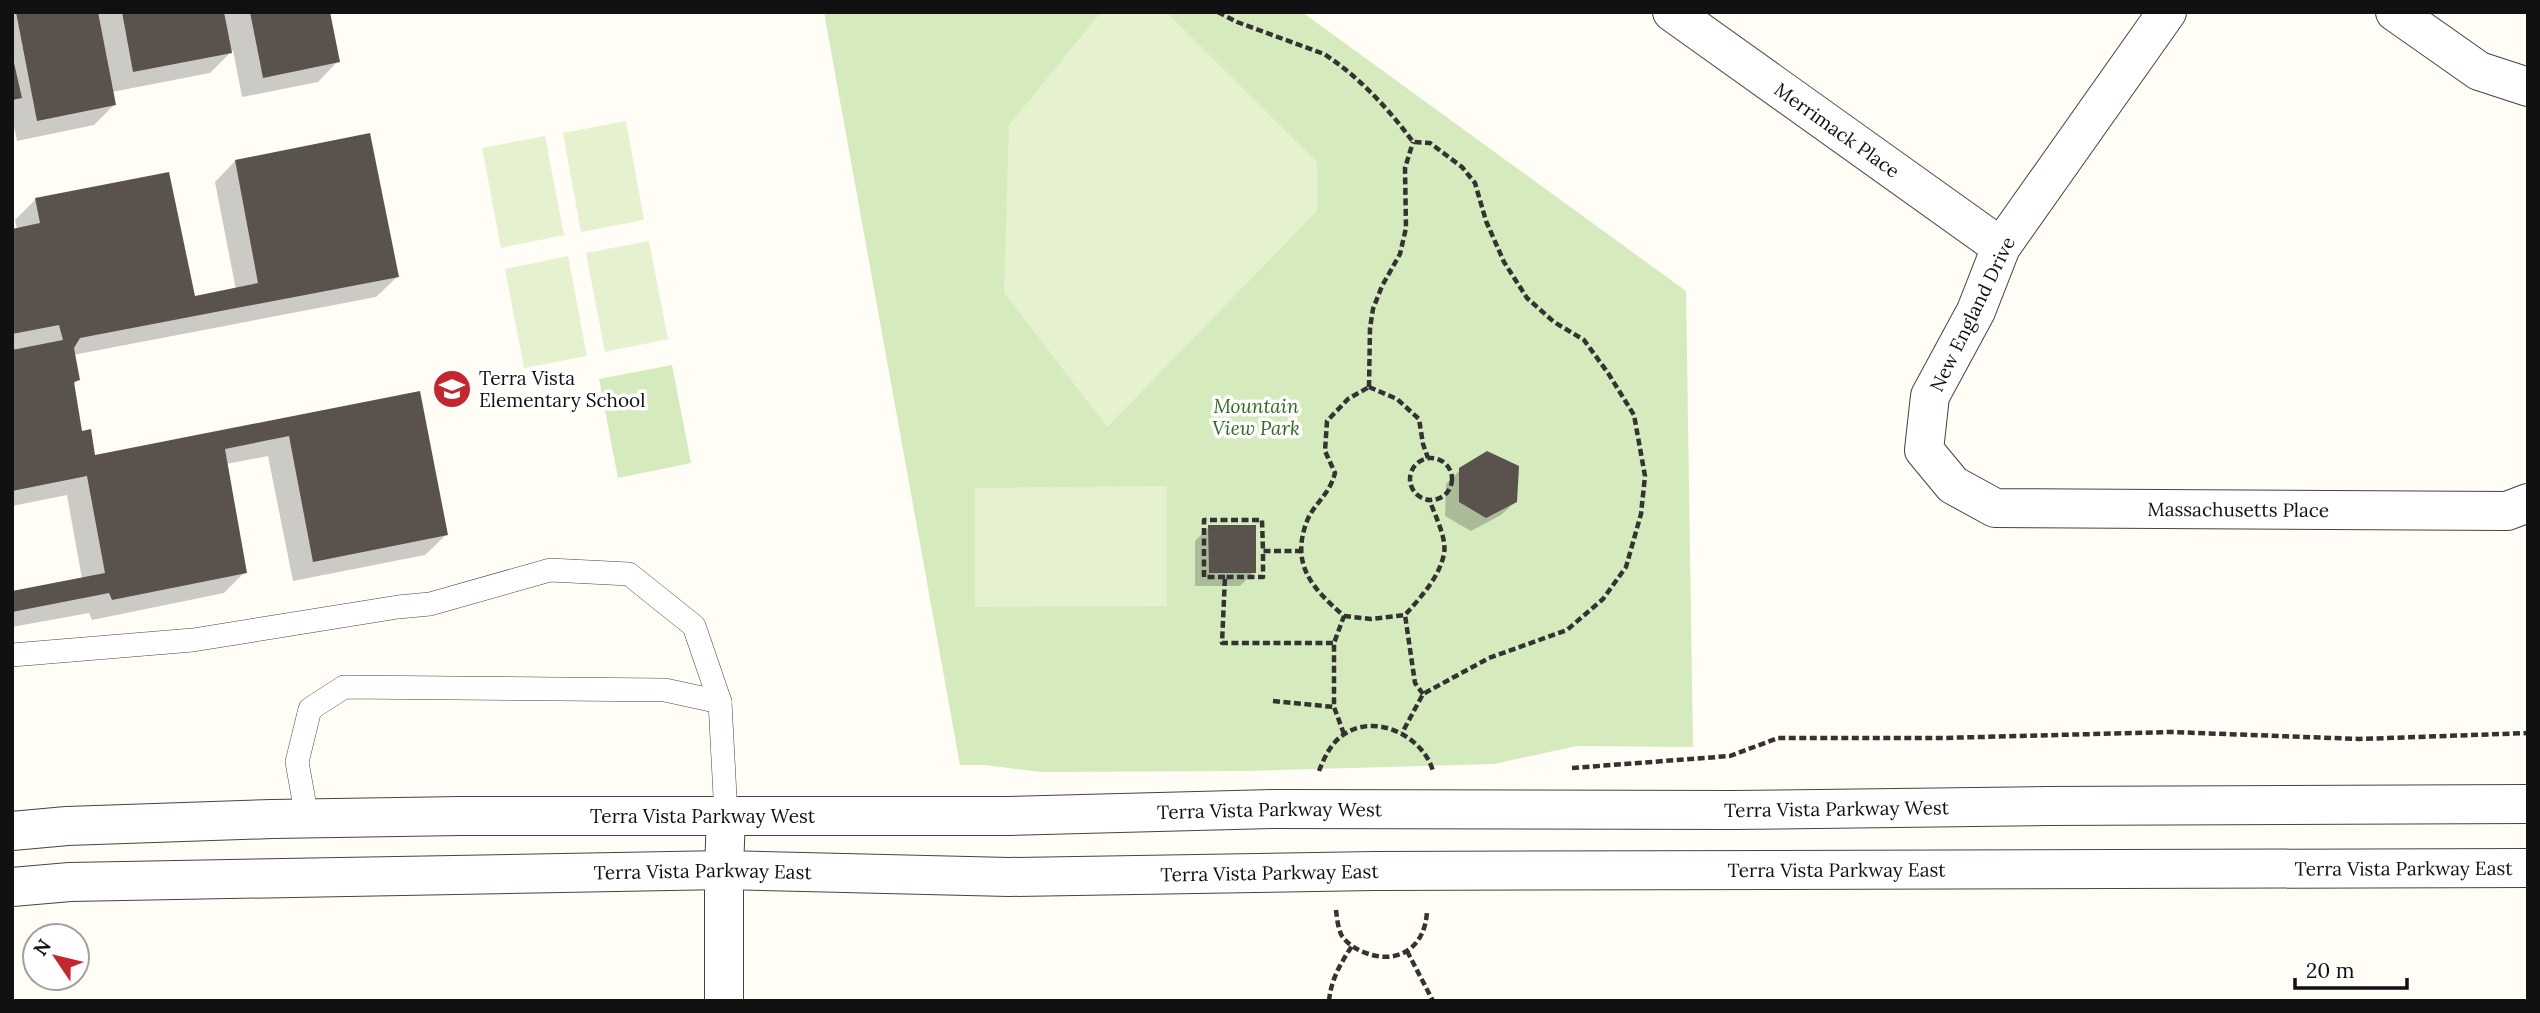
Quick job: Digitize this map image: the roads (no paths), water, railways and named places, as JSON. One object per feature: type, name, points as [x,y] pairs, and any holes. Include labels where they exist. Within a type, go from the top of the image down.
[{"type":"street","name":"Merrimack Place","points":[[1672,12],[2001,247]]},
{"type":"street","name":"New England Drive","points":[[1953,485],[1924,450],[1930,396],[1976,311],[2001,247],[2167,12]]},
{"type":"street","points":[[2395,12],[2479,71],[2528,87]]},
{"type":"street","name":"Massachusetts Place","points":[[1953,485],[1995,508],[2507,511],[2528,503]]},
{"type":"street","name":"Terra Vista Parkway West","points":[[12,831],[67,826],[307,818],[1009,816],[1273,809],[1733,810],[2528,804]]},
{"type":"street","points":[[724,1001],[726,815]]},
{"type":"street","name":"Terra Vista Parkway East","points":[[12,887],[83,882],[724,870],[1009,877],[1403,871],[2528,868]]},
{"type":"lane","points":[[12,655],[193,639],[430,604],[550,570],[629,574],[694,626],[720,702],[726,815]]},
{"type":"lane","points":[[307,818],[297,762],[310,709],[344,687],[665,690],[720,702]]},
{"type":"place","name":"Terra Vista Elementary School","points":[[452,389]]},
{"type":"park label","name":"Mountain View Park","points":[[1256,417]]}]
